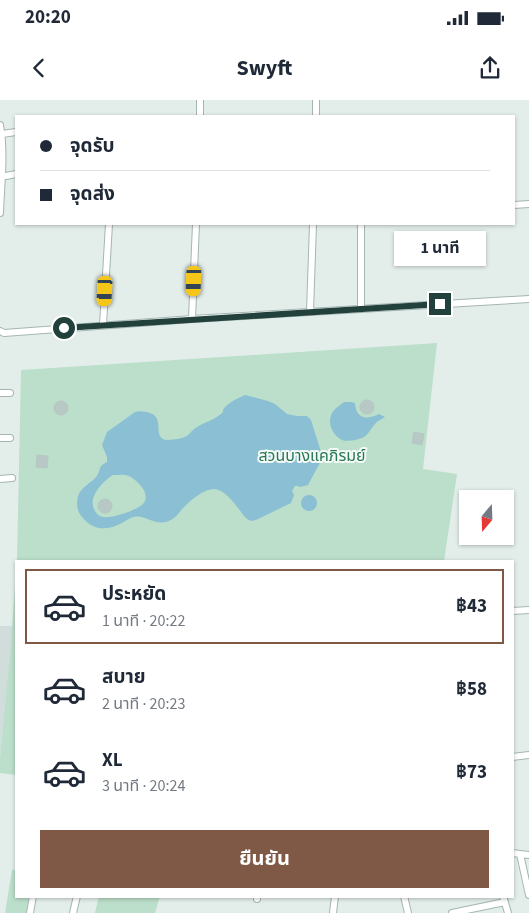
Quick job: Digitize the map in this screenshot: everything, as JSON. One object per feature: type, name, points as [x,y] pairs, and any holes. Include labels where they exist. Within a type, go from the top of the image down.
[{"type":"street","points":[[200,100],[200,115]]},
{"type":"street","points":[[316,100],[316,115]]},
{"type":"street","points":[[0,213],[2,151],[0,128],[15,132]]},
{"type":"street","points":[[6,176],[15,174]]},
{"type":"street","points":[[515,205],[529,204]]},
{"type":"street","points":[[103,325],[109,225]]},
{"type":"street","points":[[192,319],[196,225]]},
{"type":"street","points":[[310,312],[313,225]]},
{"type":"street","points":[[361,225],[361,309]]},
{"type":"street","points":[[0,332],[529,298]]},
{"type":"street","points":[[0,393],[10,393]]},
{"type":"street","points":[[0,438],[10,438]]},
{"type":"street","points":[[0,479],[12,478]]},
{"type":"street","points":[[514,611],[529,610]]},
{"type":"street","points":[[514,757],[529,755]]},
{"type":"street","points":[[529,855],[516,853],[529,896]]},
{"type":"street","points":[[30,913],[33,898]]},
{"type":"street","points":[[73,913],[77,898]]},
{"type":"street","points":[[333,913],[335,898]]},
{"type":"street","points":[[404,898],[408,913]]},
{"type":"street","points":[[452,913],[504,899],[508,913]]},
{"type":"shaded area","points":[[0,626],[13,626],[0,758]]},
{"type":"green space","name":"สวนบางแคภิรมย์","points":[[437,343],[423,469],[457,474],[444,560],[17,560],[21,370]]},
{"type":"green space","points":[[15,587],[15,775],[0,773]]},
{"type":"green space","points":[[12,870],[15,870],[15,898],[29,898],[26,913],[5,913]]},
{"type":"green space","points":[[99,898],[159,898],[155,913],[95,913]]},
{"type":"water","points":[[245,395],[275,404],[287,414],[307,416],[311,420],[322,459],[308,485],[295,486],[292,491],[294,495],[291,503],[251,521],[224,493],[219,490],[210,489],[198,495],[175,517],[165,522],[155,522],[143,517],[134,517],[110,528],[100,528],[90,525],[82,517],[77,507],[78,496],[84,487],[97,476],[101,466],[107,462],[102,445],[107,432],[135,412],[142,411],[156,417],[159,433],[163,439],[182,438],[197,427],[218,416],[227,405]],"holes":[[[113,475],[127,475],[136,481],[145,492],[145,500],[143,504],[130,511],[112,517],[101,517],[94,509],[93,499],[101,485]]]},
{"type":"water","points":[[344,402],[355,403],[357,412],[362,417],[379,414],[385,417],[376,423],[364,437],[352,441],[342,440],[333,432],[330,421],[333,411]]},
{"type":"water","points":[[309,495],[317,503],[309,511],[301,503]]},
{"type":"building","points":[[367,400],[372,402],[374,407],[372,412],[367,414],[362,412],[360,407],[362,402]]},
{"type":"building","points":[[61,401],[66,403],[68,408],[66,413],[61,415],[56,413],[54,408],[56,403]]},
{"type":"building","points":[[414,432],[424,434],[422,445],[412,443]]},
{"type":"building","points":[[37,455],[48,456],[47,468],[36,467]]},
{"type":"building","points":[[105,499],[110,501],[112,506],[110,511],[105,513],[100,511],[98,506],[100,501]]},
{"type":"route","points":[[64,328],[440,304]]}]
